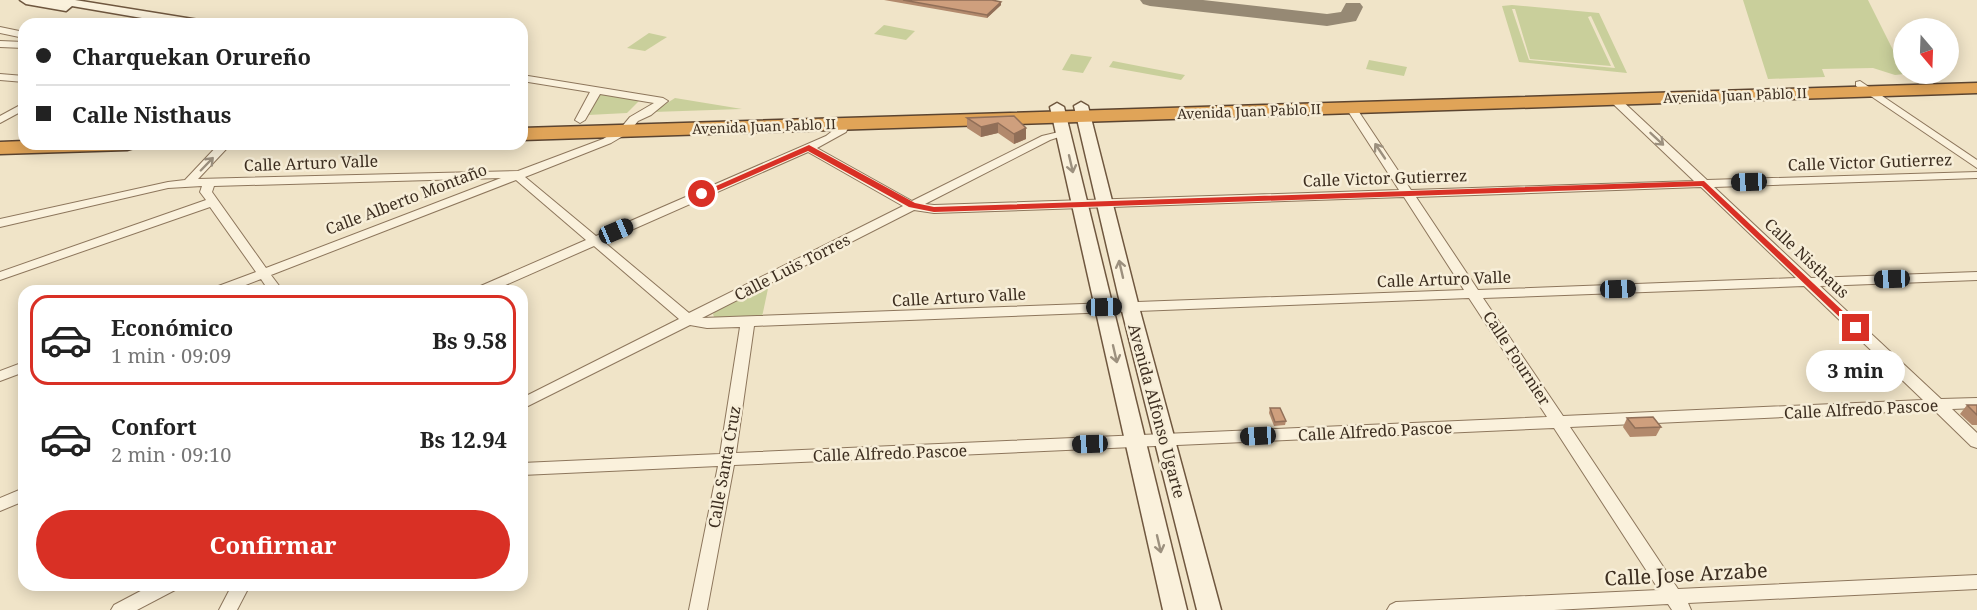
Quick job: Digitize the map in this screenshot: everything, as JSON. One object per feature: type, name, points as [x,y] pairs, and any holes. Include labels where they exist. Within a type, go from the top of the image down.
[{"type":"highway","name":"Avenida Juan Pablo II","points":[[1082,111],[1351,108],[1614,99],[1866,88],[1977,80]]},
{"type":"highway","name":"Avenida Juan Pablo II","points":[[528,122],[580,120],[629,125],[845,124],[1060,119],[1082,111],[1866,88],[1977,88]]},
{"type":"highway","name":"Avenida Juan Pablo II","points":[[528,133],[629,125],[1060,119]]},
{"type":"main road","points":[[26,0],[129,18]]},
{"type":"main road","points":[[54,0],[164,18]]},
{"type":"main road","name":"Avenida Alfonso Ugarte","points":[[1082,111],[1130,307],[1209,610]]},
{"type":"main road","name":"Avenida Alfonso Ugarte","points":[[1060,119],[1175,610]]},
{"type":"street","points":[[0,30],[18,34]]},
{"type":"street","points":[[0,44],[18,45]]},
{"type":"street","points":[[0,77],[18,78]]},
{"type":"street","points":[[0,88],[18,79]]},
{"type":"street","points":[[528,79],[649,99]]},
{"type":"street","points":[[1866,88],[1977,165]]},
{"type":"street","points":[[580,120],[597,89]]},
{"type":"street","points":[[629,125],[634,110],[649,99]]},
{"type":"street","name":"Calle Alberto Montaño","points":[[233,285],[607,141],[663,101],[649,99]]},
{"type":"street","name":"Calle Nisthaus","points":[[1614,99],[1977,442]]},
{"type":"street","name":"Calle Fournier","points":[[1351,108],[1678,603]]},
{"type":"street","points":[[0,120],[18,110]]},
{"type":"street","name":"Calle Luis Torres","points":[[528,401],[1046,138],[1060,119]]},
{"type":"street","points":[[495,285],[809,148],[837,134],[845,124]]},
{"type":"street","name":"Calle Victor Gutierrez","points":[[809,148],[912,206],[948,209],[1977,175]]},
{"type":"street","points":[[188,183],[219,150]]},
{"type":"street","name":"Calle Arturo Valle","points":[[0,223],[168,185],[188,183],[501,173],[518,175]]},
{"type":"street","points":[[518,175],[689,320]]},
{"type":"street","points":[[209,182],[205,189],[272,285]]},
{"type":"street","points":[[0,276],[213,202]]},
{"type":"street","name":"Calle Arturo Valle","points":[[689,320],[707,324],[747,324],[1104,307],[1977,276]]},
{"type":"street","name":"Calle Santa Cruz","points":[[698,610],[727,459],[747,324]]},
{"type":"street","points":[[0,376],[18,369]]},
{"type":"street","name":"Calle Alfredo Pascoe","points":[[528,469],[1977,404]]},
{"type":"street","points":[[0,505],[18,497]]},
{"type":"street","name":"Calle Jose Arzabe","points":[[1396,610],[1678,603],[1977,582]]},
{"type":"street","points":[[120,610],[157,591]]},
{"type":"street","points":[[228,610],[238,591]]},
{"type":"green space","points":[[1743,0],[1868,0],[1893,50],[1893,74],[1873,68],[1822,69],[1825,77],[1768,79]]},
{"type":"green space","points":[[1502,6],[1599,13],[1627,73],[1519,62]],"holes":[[[1512,9],[1515,9],[1530,59],[1611,66],[1588,17],[1591,16],[1615,68],[1529,60]]]},
{"type":"green space","points":[[884,25],[915,31],[906,40],[874,34]]},
{"type":"green space","points":[[649,33],[667,37],[645,51],[627,48]]},
{"type":"green space","points":[[1071,54],[1092,57],[1083,73],[1062,70]]},
{"type":"green space","points":[[1369,60],[1407,67],[1404,76],[1366,69]]},
{"type":"green space","points":[[1113,61],[1185,75],[1181,80],[1109,67]]},
{"type":"green space","points":[[600,93],[640,100],[627,113],[588,115]]},
{"type":"green space","points":[[675,98],[742,109],[653,112]]},
{"type":"green space","points":[[769,284],[762,317],[714,317],[713,314],[716,311]]},
{"type":"building","points":[[903,0],[992,0],[1001,2],[987,15]]},
{"type":"building","points":[[1014,116],[1026,128],[1014,134],[998,123],[981,127],[967,118]]},
{"type":"building","points":[[1967,405],[1977,405],[1977,415]]},
{"type":"building","points":[[1270,408],[1280,408],[1286,421],[1275,422]]},
{"type":"building","points":[[1653,417],[1661,427],[1635,428],[1627,418]]},
{"type":"taxiway","points":[[1150,0],[1327,20],[1349,17],[1353,7]]},
{"type":"route","points":[[702,194],[809,148],[912,206],[934,209],[1704,184],[1856,328]]}]
